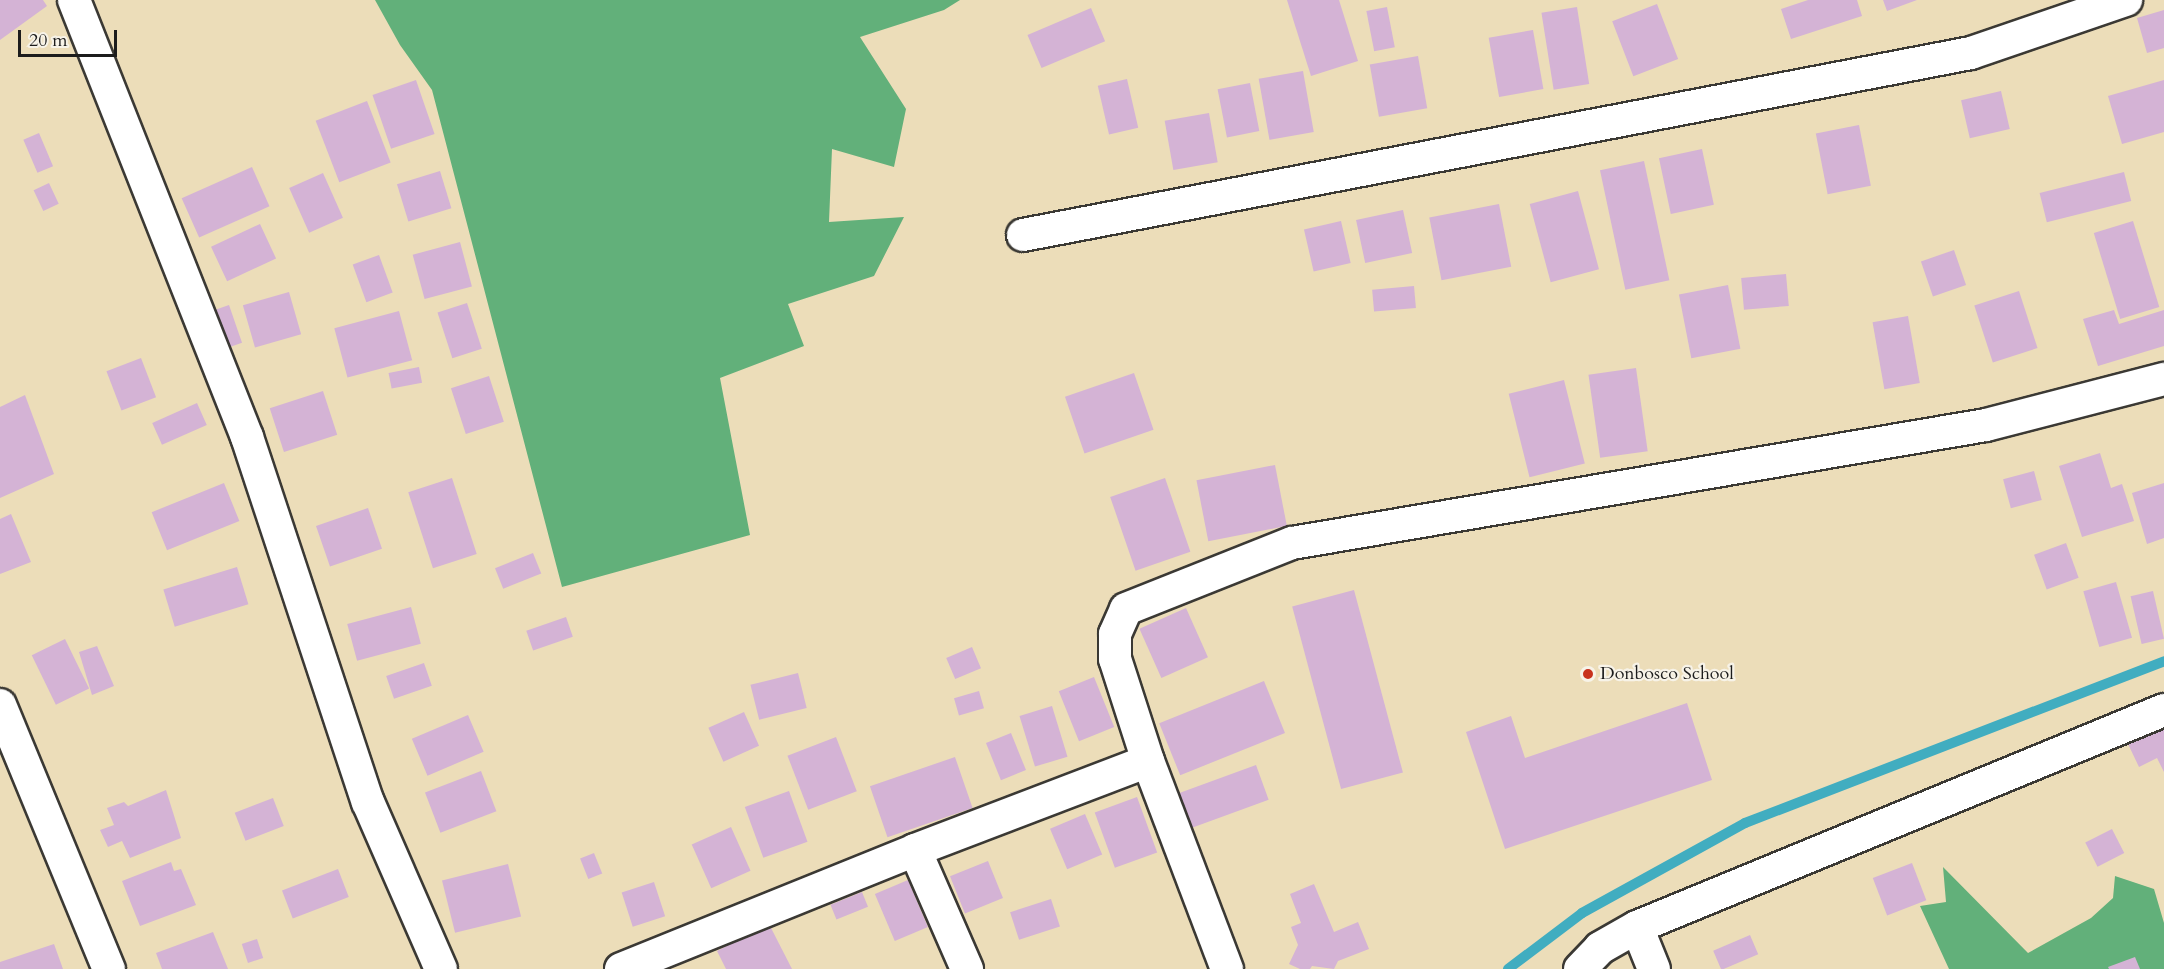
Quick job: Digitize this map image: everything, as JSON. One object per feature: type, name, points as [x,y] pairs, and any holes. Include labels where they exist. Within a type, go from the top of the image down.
[{"type":"street","points":[[74,0],[247,437],[368,802],[441,969]]},
{"type":"street","points":[[1023,235],[1971,53],[2126,0]]},
{"type":"street","points":[[1227,969],[1148,761],[1115,659],[1114,634],[1126,609],[1292,543],[1986,425],[2164,379]]},
{"type":"street","points":[[0,705],[109,969]]},
{"type":"street","points":[[1580,969],[1600,948],[1636,927],[2164,710]]},
{"type":"street","points":[[621,969],[915,850],[1148,761]]},
{"type":"street","points":[[915,850],[967,969]]},
{"type":"street","points":[[1636,927],[1654,969]]},
{"type":"green space","points":[[375,0],[960,0],[944,10],[860,37],[906,109],[894,167],[832,149],[829,222],[904,217],[874,276],[788,304],[804,346],[720,378],[750,535],[562,587],[432,90],[400,45]]},
{"type":"green space","points":[[1943,867],[2028,953],[2091,918],[2113,898],[2115,876],[2154,889],[2164,923],[2164,969],[1949,969],[1920,906],[1946,902]]},
{"type":"building","points":[[0,0],[43,0],[47,6],[0,40]]},
{"type":"building","points":[[1287,0],[1339,0],[1358,61],[1311,76]]},
{"type":"building","points":[[1808,0],[1857,0],[1862,16],[1791,39],[1781,9]]},
{"type":"building","points":[[1883,0],[1917,0],[1887,11]]},
{"type":"building","points":[[1657,4],[1678,59],[1633,76],[1612,21]]},
{"type":"building","points":[[1387,7],[1395,47],[1374,51],[1366,11]]},
{"type":"building","points":[[1577,7],[1589,84],[1554,90],[1541,13]]},
{"type":"building","points":[[1091,8],[1105,41],[1042,68],[1027,35]]},
{"type":"building","points":[[2164,10],[2164,48],[2147,53],[2137,18]]},
{"type":"building","points":[[1533,30],[1543,89],[1499,97],[1489,38]]},
{"type":"building","points":[[1418,56],[1427,108],[1379,117],[1370,65]]},
{"type":"building","points":[[1303,71],[1314,132],[1269,140],[1259,79]]},
{"type":"building","points":[[1127,79],[1138,128],[1109,134],[1098,86]]},
{"type":"building","points":[[416,80],[435,134],[391,149],[373,95]]},
{"type":"building","points":[[2164,80],[2164,132],[2122,144],[2108,96]]},
{"type":"building","points":[[1250,83],[1259,131],[1227,137],[1218,89]]},
{"type":"building","points":[[2001,91],[2010,129],[1970,138],[1961,100]]},
{"type":"building","points":[[367,101],[391,163],[339,182],[316,121]]},
{"type":"building","points":[[1209,113],[1218,162],[1173,170],[1165,121]]},
{"type":"building","points":[[1859,125],[1871,186],[1828,194],[1816,133]]},
{"type":"building","points":[[39,133],[53,166],[37,173],[23,140]]},
{"type":"building","points":[[1702,149],[1714,205],[1671,214],[1659,158]]},
{"type":"building","points":[[1644,161],[1669,280],[1625,290],[1600,170]]},
{"type":"building","points":[[252,167],[269,206],[199,238],[182,198]]},
{"type":"building","points":[[440,171],[451,208],[408,221],[397,184]]},
{"type":"building","points":[[2124,172],[2131,201],[2047,222],[2040,193]]},
{"type":"building","points":[[323,173],[343,218],[309,233],[289,188]]},
{"type":"building","points":[[49,183],[59,204],[43,211],[34,190]]},
{"type":"building","points":[[1578,191],[1599,269],[1551,282],[1530,204]]},
{"type":"building","points":[[1499,204],[1511,267],[1442,280],[1429,218]]},
{"type":"building","points":[[1403,210],[1412,253],[1365,263],[1356,220]]},
{"type":"building","points":[[1341,221],[1351,263],[1314,271],[1304,230]]},
{"type":"building","points":[[2133,221],[2159,307],[2120,319],[2094,233]]},
{"type":"building","points":[[260,224],[276,258],[227,281],[211,247]]},
{"type":"building","points":[[460,242],[472,286],[425,299],[413,255]]},
{"type":"building","points":[[1954,250],[1966,285],[1933,296],[1921,261]]},
{"type":"building","points":[[379,255],[393,293],[366,302],[353,265]]},
{"type":"building","points":[[1786,274],[1789,306],[1744,310],[1741,278]]},
{"type":"building","points":[[1728,285],[1740,349],[1691,358],[1679,295]]},
{"type":"building","points":[[1414,286],[1416,308],[1374,312],[1372,290]]},
{"type":"building","points":[[2019,291],[2038,348],[1993,363],[1974,306]]},
{"type":"building","points":[[289,292],[301,334],[255,348],[243,305]]},
{"type":"building","points":[[467,303],[482,349],[452,358],[438,313]]},
{"type":"building","points":[[229,305],[242,343],[221,350],[208,312]]},
{"type":"building","points":[[2114,310],[2119,324],[2164,310],[2164,346],[2098,366],[2083,319]]},
{"type":"building","points":[[399,311],[412,360],[347,378],[334,328]]},
{"type":"building","points":[[1908,316],[1920,383],[1884,389],[1873,322]]},
{"type":"building","points":[[141,358],[156,397],[122,410],[106,371]]},
{"type":"building","points":[[419,367],[422,383],[392,389],[389,373]]},
{"type":"building","points":[[1636,368],[1648,451],[1600,458],[1588,375]]},
{"type":"building","points":[[1134,373],[1154,430],[1085,453],[1065,397]]},
{"type":"building","points":[[489,376],[504,422],[466,434],[451,388]]},
{"type":"building","points":[[1564,380],[1585,463],[1529,477],[1509,394]]},
{"type":"building","points":[[323,391],[337,435],[284,452],[270,408]]},
{"type":"building","points":[[25,395],[54,474],[0,498],[0,407]]},
{"type":"building","points":[[197,403],[207,425],[162,445],[152,423]]},
{"type":"building","points":[[2100,453],[2111,488],[2122,484],[2134,521],[2082,537],[2059,466]]},
{"type":"building","points":[[1275,465],[1287,526],[1208,541],[1196,480]]},
{"type":"building","points":[[2034,471],[2042,500],[2011,508],[2003,479]]},
{"type":"building","points":[[452,478],[477,554],[433,568],[408,492]]},
{"type":"building","points":[[1165,478],[1190,552],[1136,571],[1110,497]]},
{"type":"building","points":[[224,483],[239,521],[167,550],[152,512]]},
{"type":"building","points":[[2164,483],[2164,538],[2147,544],[2132,493]]},
{"type":"building","points":[[368,508],[382,549],[330,567],[316,526]]},
{"type":"building","points":[[11,514],[31,562],[0,574],[0,519]]},
{"type":"building","points":[[2066,543],[2079,578],[2047,589],[2034,555]]},
{"type":"building","points":[[533,553],[541,573],[503,589],[495,568]]},
{"type":"building","points":[[237,567],[248,604],[175,627],[163,590]]},
{"type":"building","points":[[2116,582],[2132,638],[2099,647],[2083,591]]},
{"type":"building","points":[[1354,590],[1403,773],[1341,789],[1292,607]]},
{"type":"building","points":[[2153,591],[2164,639],[2142,644],[2131,596]]},
{"type":"building","points":[[411,607],[421,644],[357,661],[347,624]]},
{"type":"building","points":[[1186,608],[1208,657],[1161,678],[1139,629]]},
{"type":"building","points":[[566,617],[573,637],[533,651],[526,631]]},
{"type":"building","points":[[65,639],[89,688],[56,705],[32,655]]},
{"type":"building","points":[[97,646],[114,686],[92,695],[79,652]]},
{"type":"building","points":[[972,647],[981,668],[955,679],[946,658]]},
{"type":"building","points":[[424,663],[432,686],[394,699],[386,676]]},
{"type":"building","points":[[798,673],[807,708],[759,720],[750,685]]},
{"type":"building","points":[[1094,677],[1114,727],[1079,741],[1059,691]]},
{"type":"building","points":[[1264,681],[1285,733],[1180,775],[1159,723]]},
{"type":"building","points":[[979,691],[984,708],[959,715],[954,698]]},
{"type":"building","points":[[1687,703],[1712,780],[1505,849],[1466,732],[1511,716],[1525,758]]},
{"type":"building","points":[[1052,706],[1067,757],[1035,767],[1019,716]]},
{"type":"building","points":[[744,712],[759,746],[723,762],[708,728]]},
{"type":"building","points":[[468,715],[484,752],[427,776],[412,739]]},
{"type":"building","points":[[2164,727],[2164,772],[2157,758],[2139,767],[2128,744]]},
{"type":"building","points":[[1011,733],[1026,770],[1001,780],[986,743]]},
{"type":"building","points":[[836,737],[857,791],[808,810],[787,756]]},
{"type":"building","points":[[955,757],[973,808],[887,837],[870,786]]},
{"type":"building","points":[[1256,765],[1269,800],[1191,828],[1178,793]]},
{"type":"building","points":[[481,771],[496,811],[440,833],[425,793]]},
{"type":"building","points":[[166,790],[181,838],[130,858],[122,841],[108,847],[100,830],[114,825],[107,808],[124,802],[128,806]]},
{"type":"building","points":[[789,791],[807,842],[763,858],[745,807]]},
{"type":"building","points":[[1137,797],[1157,852],[1115,868],[1095,812]]},
{"type":"building","points":[[273,798],[284,826],[245,841],[235,813]]},
{"type":"building","points":[[1085,814],[1102,855],[1067,869],[1050,829]]},
{"type":"building","points":[[731,827],[751,871],[711,888],[692,844]]},
{"type":"building","points":[[2112,829],[2124,853],[2098,867],[2085,843]]},
{"type":"building","points":[[594,853],[602,873],[588,879],[580,859]]},
{"type":"building","points":[[988,861],[1003,898],[965,913],[950,876]]},
{"type":"building","points":[[171,862],[174,871],[181,869],[196,905],[140,926],[122,881]]},
{"type":"building","points":[[1912,863],[1926,900],[1887,915],[1873,878]]},
{"type":"building","points":[[508,864],[521,916],[455,933],[442,880]]},
{"type":"building","points":[[338,869],[349,897],[293,919],[282,891]]},
{"type":"building","points":[[908,880],[928,927],[895,941],[875,894]]},
{"type":"building","points":[[654,882],[665,916],[633,927],[622,893]]},
{"type":"building","points":[[1314,884],[1334,932],[1358,922],[1369,949],[1338,961],[1334,969],[1312,966],[1310,969],[1300,969],[1289,964],[1298,945],[1291,927],[1301,923],[1290,894]]},
{"type":"building","points":[[862,892],[868,907],[836,920],[830,905]]},
{"type":"building","points":[[1051,899],[1060,927],[1019,940],[1010,912]]},
{"type":"building","points":[[769,924],[792,969],[726,969],[717,951]]},
{"type":"building","points":[[213,932],[228,969],[162,969],[156,953]]},
{"type":"building","points":[[1750,935],[1758,954],[1721,969],[1713,951]]},
{"type":"building","points":[[257,939],[263,958],[248,963],[242,944]]},
{"type":"building","points":[[54,944],[63,969],[0,969],[0,962]]},
{"type":"building","points":[[2135,957],[2140,969],[2109,969],[2108,967]]},
{"type":"waterway","points":[[1508,969],[1582,913],[1745,823],[2164,661]]},
{"type":"place","name":"Donbosco School","points":[[1588,674]]}]
